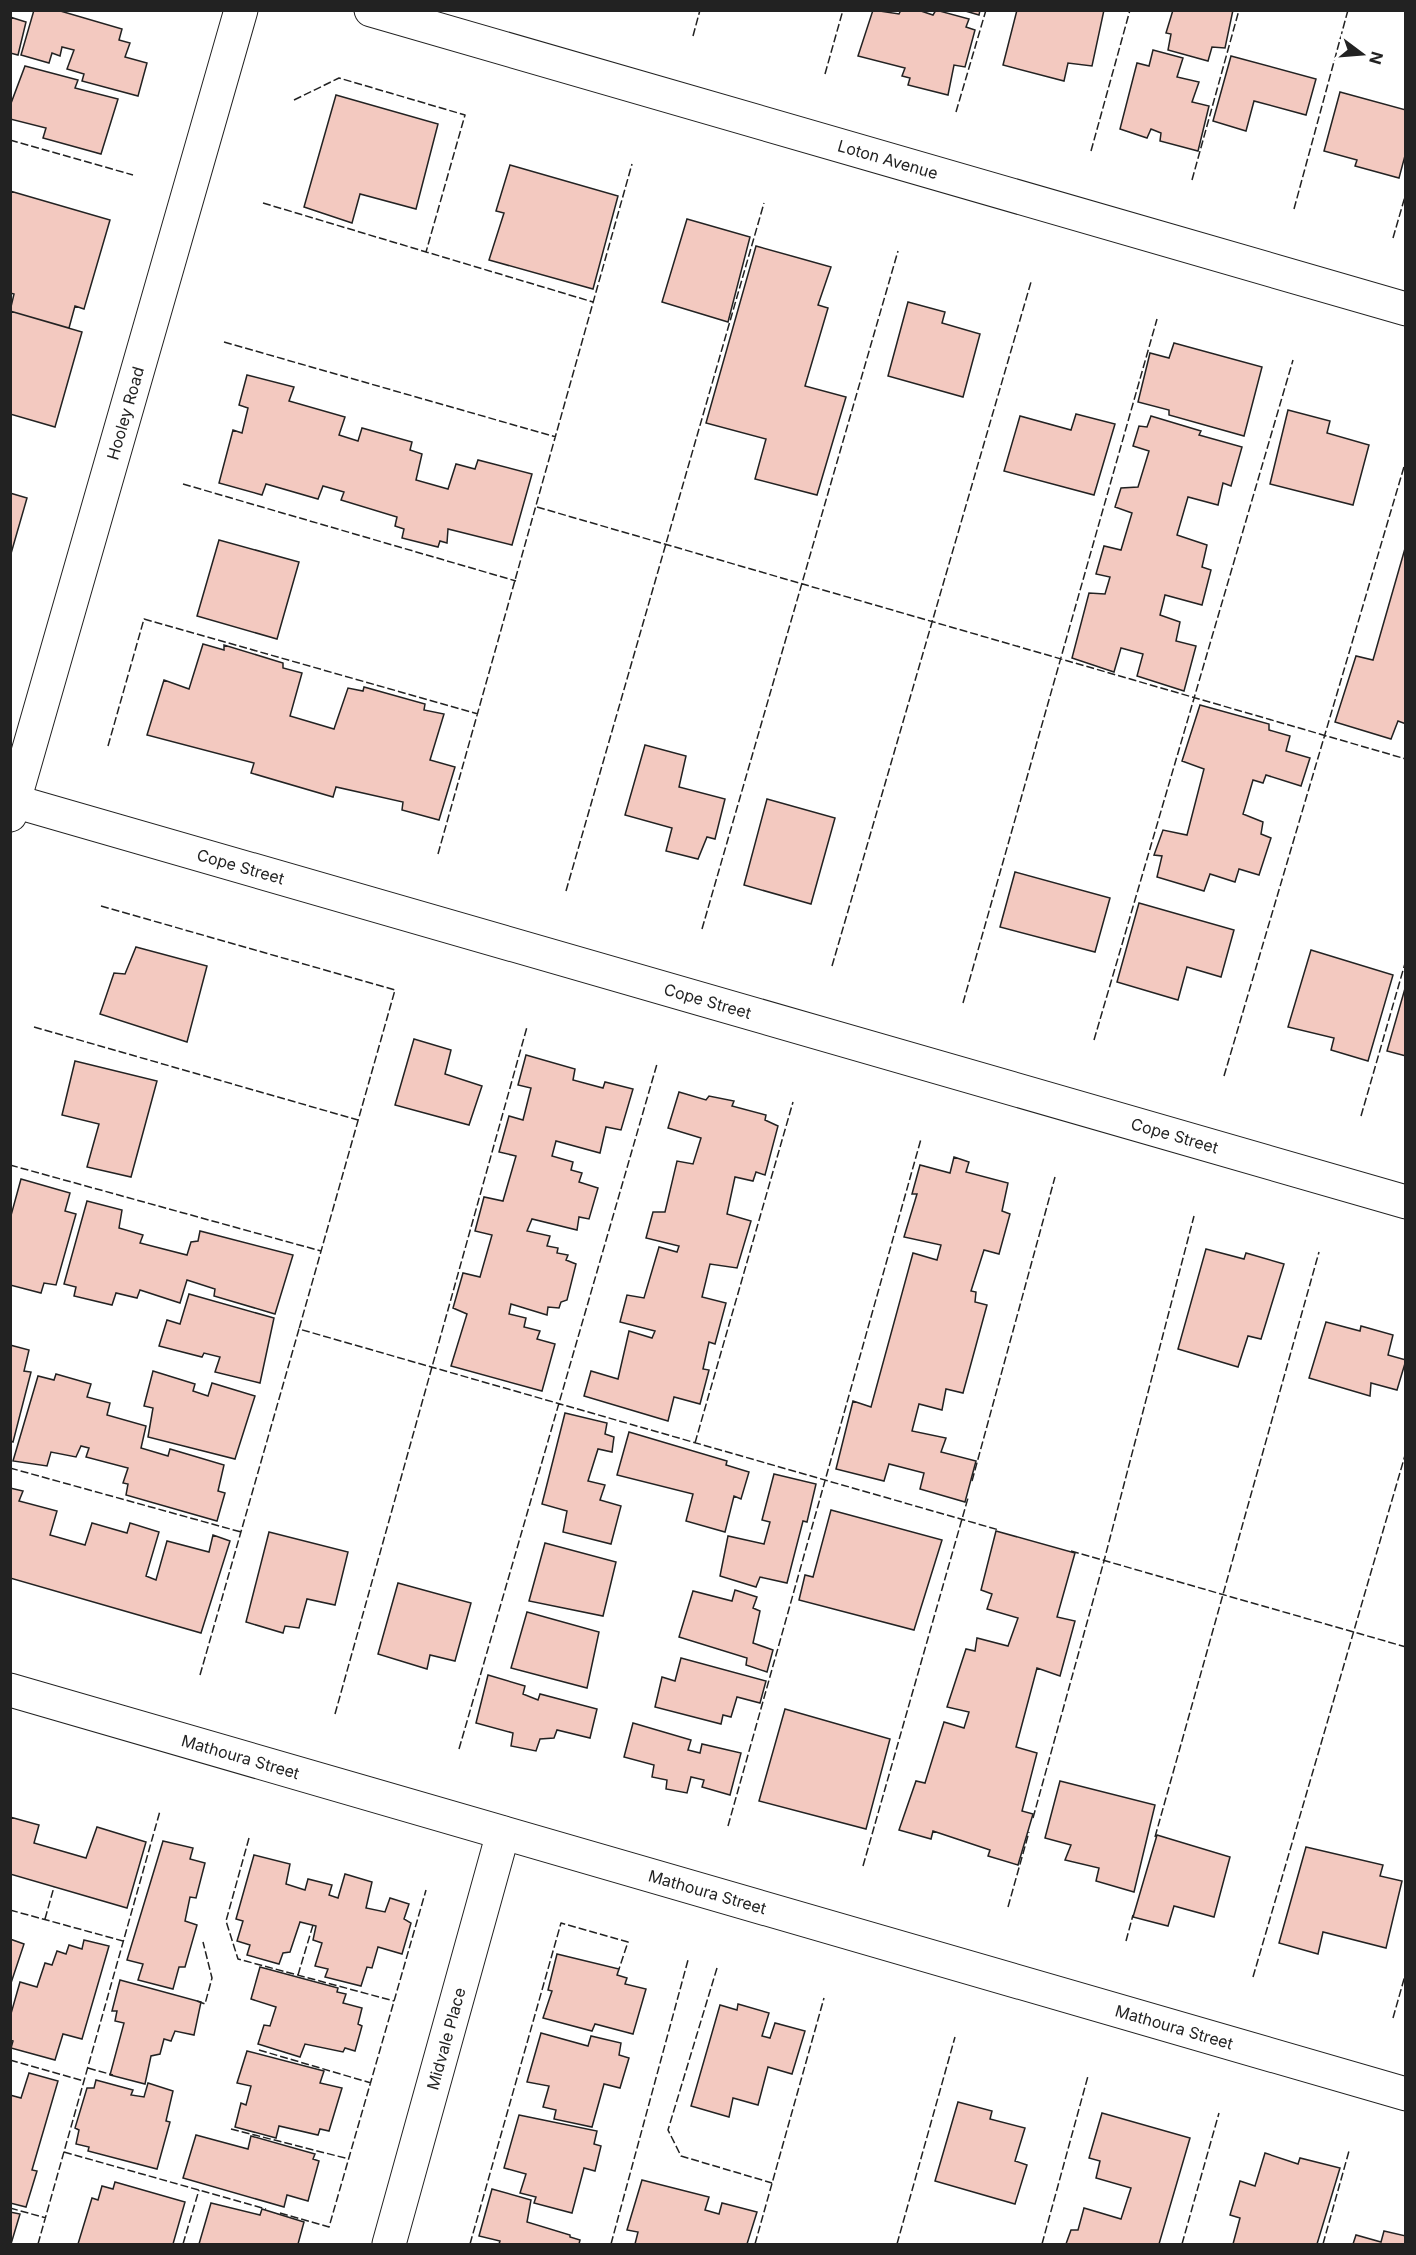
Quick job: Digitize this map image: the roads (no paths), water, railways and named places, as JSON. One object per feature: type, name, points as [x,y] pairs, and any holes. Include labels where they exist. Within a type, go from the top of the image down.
[{"type":"street","name":"Hooley Road","points":[[12,805],[241,10]]},
{"type":"street","name":"Loton Avenue","points":[[372,10],[1406,309]]},
{"type":"street","name":"Cope Street","points":[[12,805],[1406,1202]]},
{"type":"street","name":"Mathoura Street","points":[[10,1690],[1406,2094]]},
{"type":"street","name":"Midvale Place","points":[[389,2244],[503,1833]]}]
